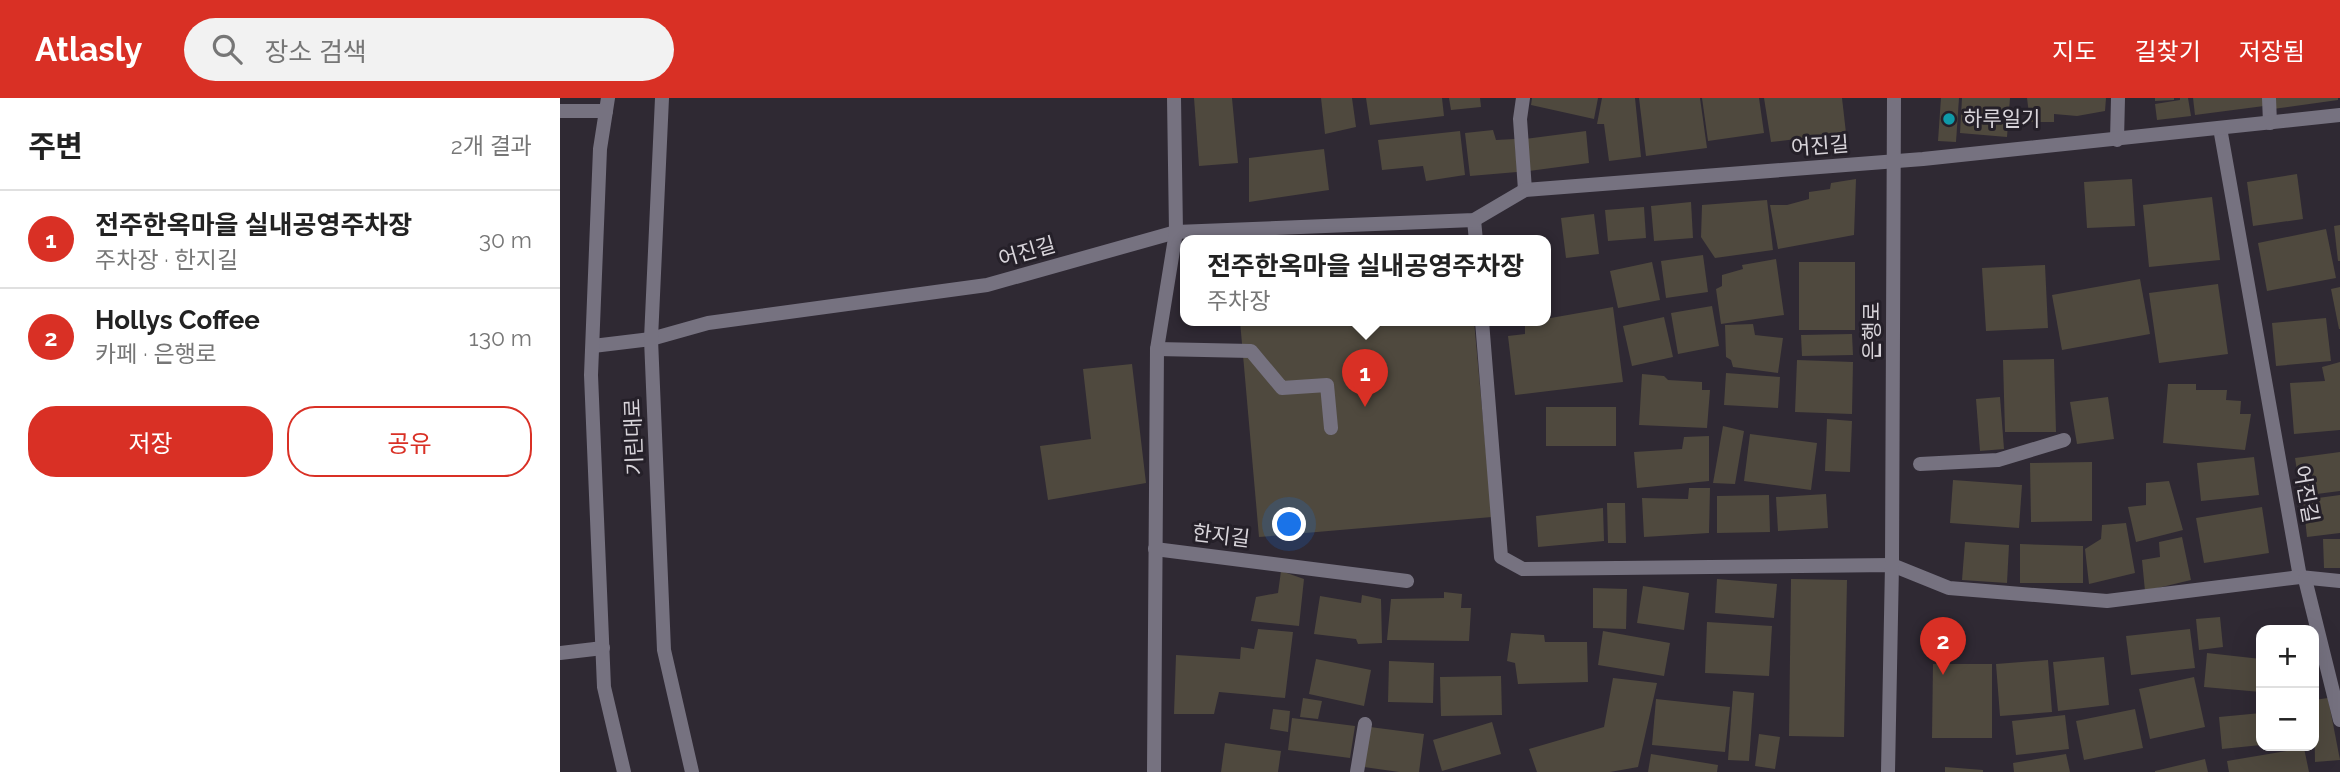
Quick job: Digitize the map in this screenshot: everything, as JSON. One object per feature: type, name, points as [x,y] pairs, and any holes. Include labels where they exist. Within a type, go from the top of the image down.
[{"type":"street","name":"기린대로","points":[[662,98],[651,338],[664,650],[692,772]]},
{"type":"street","points":[[1154,772],[1157,349],[1176,232],[1174,98]]},
{"type":"street","points":[[1523,98],[1520,119],[1525,190]]},
{"type":"street","name":"은행로","points":[[1888,772],[1892,565],[1894,98]]},
{"type":"street","points":[[2118,98],[2118,140]]},
{"type":"street","points":[[2269,98],[2270,123]]},
{"type":"street","name":"기린대로","points":[[607,104],[600,149],[591,375],[604,687],[624,772]]},
{"type":"street","points":[[560,111],[607,104]]},
{"type":"street","name":"어진길","points":[[593,346],[651,338],[708,323],[987,285],[1176,232],[1474,220],[1525,190],[1894,161],[2340,115]]},
{"type":"street","name":"어진길","points":[[2220,128],[2302,578],[2340,720]]},
{"type":"street","points":[[1474,220],[1475,235]]},
{"type":"street","points":[[1482,326],[1500,557],[1523,569],[1892,565],[1949,589],[2108,601],[2302,578],[2340,581]]},
{"type":"street","points":[[1157,349],[1251,351],[1282,388],[1327,385],[1331,428]]},
{"type":"street","points":[[1920,464],[1998,460],[2063,440]]},
{"type":"street","name":"한지길","points":[[1155,549],[1407,581]]},
{"type":"street","points":[[560,653],[603,648]]},
{"type":"street","points":[[1357,772],[1365,724]]},
{"type":"building","points":[[1194,98],[1232,98],[1238,163],[1199,166]]},
{"type":"building","points":[[1321,98],[1352,98],[1356,127],[1325,134]]},
{"type":"building","points":[[1366,98],[1442,98],[1444,116],[1370,125]]},
{"type":"building","points":[[1449,98],[1480,98],[1481,107],[1451,110]]},
{"type":"building","points":[[1532,98],[1598,98],[1594,119],[1531,105]]},
{"type":"building","points":[[1602,98],[1635,98],[1641,157],[1609,161],[1604,124],[1597,124]]},
{"type":"building","points":[[1639,98],[1700,98],[1707,148],[1646,156]]},
{"type":"building","points":[[1702,98],[1759,98],[1764,133],[1708,141]]},
{"type":"building","points":[[1764,98],[1842,98],[1846,133],[1771,142]]},
{"type":"building","name":"하루일기","points":[[1941,98],[1959,98],[1956,142],[1938,141]]},
{"type":"building","points":[[1962,98],[2010,98],[2007,137],[1960,133]]},
{"type":"building","points":[[2027,98],[2106,98],[2105,111],[2077,116],[2054,114],[2054,122],[2030,122]]},
{"type":"building","points":[[2155,98],[2174,98],[2174,100],[2155,101]]},
{"type":"building","points":[[2188,98],[2191,116],[2157,120],[2155,104]]},
{"type":"building","points":[[2193,98],[2263,98],[2264,106],[2195,115]]},
{"type":"building","points":[[2273,98],[2338,98],[2338,100],[2273,109]]},
{"type":"building","points":[[1493,130],[1496,140],[1515,139],[1517,172],[1470,176],[1465,133]]},
{"type":"building","points":[[1460,131],[1465,175],[1426,181],[1423,166],[1382,170],[1378,140]]},
{"type":"building","points":[[1586,131],[1589,163],[1529,171],[1525,139]]},
{"type":"building","points":[[1324,149],[1329,190],[1249,202],[1249,158]]},
{"type":"building","points":[[2297,174],[2303,219],[2253,226],[2247,182]]},
{"type":"building","points":[[1856,179],[1854,235],[1778,249],[1770,205],[1787,205],[1809,199],[1809,192],[1830,189],[1831,183]]},
{"type":"building","points":[[2132,179],[2135,226],[2087,228],[2084,182]]},
{"type":"building","points":[[2212,197],[2220,260],[2149,267],[2143,205]]},
{"type":"building","points":[[1767,200],[1773,250],[1715,258],[1701,237],[1702,205]]},
{"type":"building","points":[[1691,202],[1693,238],[1654,241],[1651,206]]},
{"type":"building","points":[[1644,207],[1646,238],[1608,241],[1605,210]]},
{"type":"building","points":[[1594,214],[1599,254],[1566,258],[1561,218]]},
{"type":"building","points":[[2340,225],[2340,261],[2338,261],[2334,226]]},
{"type":"building","points":[[2326,229],[2336,278],[2267,291],[2258,243]]},
{"type":"building","points":[[1703,255],[1708,292],[1666,298],[1661,261]]},
{"type":"building","points":[[1776,259],[1784,315],[1721,324],[1716,289],[1722,286],[1722,275],[1743,269],[1742,265]]},
{"type":"building","points":[[1652,262],[1660,300],[1618,308],[1610,271]]},
{"type":"building","points":[[1799,262],[1855,262],[1855,330],[1799,330]]},
{"type":"building","points":[[2045,265],[2048,328],[1986,331],[1982,268]]},
{"type":"building","points":[[2140,279],[2150,334],[2062,350],[2052,295]]},
{"type":"building","points":[[2218,284],[2228,354],[2159,363],[2149,293]]},
{"type":"building","points":[[2340,287],[2340,329],[2339,329],[2331,289]]},
{"type":"building","points":[[1712,306],[1719,346],[1678,354],[1671,313]]},
{"type":"building","points":[[1613,307],[1623,382],[1515,395],[1508,336],[1525,334],[1525,326],[1551,326],[1551,318]]},
{"type":"building","points":[[1664,317],[1673,357],[1632,366],[1623,326]]},
{"type":"building","points":[[2326,318],[2331,361],[2276,366],[2272,323]]},
{"type":"building","points":[[1753,324],[1755,335],[1783,338],[1778,373],[1733,367],[1731,360],[1726,357],[1725,325]]},
{"type":"building","points":[[1240,326],[1474,326],[1492,517],[1259,537]]},
{"type":"building","points":[[1852,334],[1853,355],[1802,356],[1801,335]]},
{"type":"building","points":[[2054,359],[2056,432],[2005,432],[2003,360]]},
{"type":"building","points":[[1797,360],[1853,362],[1852,414],[1795,412]]},
{"type":"building","points":[[2340,362],[2340,430],[2294,434],[2290,383],[2325,381],[2322,367]]},
{"type":"building","points":[[1132,364],[1146,483],[1048,500],[1040,446],[1091,439],[1083,369]]},
{"type":"building","points":[[1726,373],[1780,377],[1778,408],[1724,405]]},
{"type":"building","points":[[1642,374],[1664,376],[1668,380],[1702,382],[1702,390],[1710,390],[1707,428],[1639,425]]},
{"type":"building","points":[[2168,384],[2196,384],[2196,390],[2227,390],[2226,400],[2241,401],[2240,414],[2251,414],[2245,450],[2163,443]]},
{"type":"building","points":[[2000,397],[2004,449],[1980,451],[1976,399]]},
{"type":"building","points":[[2108,397],[2114,439],[2077,444],[2070,402]]},
{"type":"building","points":[[1546,407],[1616,407],[1616,446],[1546,446]]},
{"type":"building","points":[[1827,419],[1852,421],[1850,472],[1825,471]]},
{"type":"building","points":[[1723,426],[1744,431],[1735,484],[1713,483]]},
{"type":"building","points":[[1750,434],[1817,443],[1811,490],[1744,481]]},
{"type":"building","points":[[1709,436],[1709,481],[1637,488],[1634,452],[1682,449],[1684,437]]},
{"type":"building","points":[[2340,452],[2340,491],[2301,496],[2295,458]]},
{"type":"building","points":[[2254,457],[2259,495],[2201,501],[2197,463]]},
{"type":"building","points":[[2092,462],[2092,521],[2031,522],[2030,463]]},
{"type":"building","points":[[1953,480],[2022,485],[2019,528],[1950,523]]},
{"type":"building","points":[[2169,481],[2183,530],[2136,542],[2128,507],[2146,505],[2146,483]]},
{"type":"building","points":[[1689,488],[1710,488],[1709,533],[1644,537],[1642,498],[1688,499]]},
{"type":"building","points":[[1826,494],[1828,528],[1778,531],[1776,497]]},
{"type":"building","points":[[1769,495],[1770,532],[1717,533],[1717,496]]},
{"type":"building","points":[[2340,495],[2340,533],[2307,537],[2303,500]]},
{"type":"building","points":[[1607,503],[1625,503],[1626,543],[1608,543]]},
{"type":"building","points":[[2262,507],[2269,553],[2204,563],[2196,518]]},
{"type":"building","points":[[1603,508],[1604,541],[1538,547],[1536,516]]},
{"type":"building","points":[[2126,523],[2135,573],[2089,584],[2085,549],[2101,539],[2102,525]]},
{"type":"building","points":[[2182,537],[2191,580],[2145,591],[2142,560],[2160,557],[2159,542]]},
{"type":"building","points":[[2323,539],[2340,539],[2340,568],[2324,568]]},
{"type":"building","points":[[1965,542],[2009,545],[2007,583],[1962,580]]},
{"type":"building","points":[[2020,544],[2083,546],[2083,583],[2020,583]]},
{"type":"building","points":[[1281,571],[1304,579],[1299,626],[1251,621],[1256,597],[1278,593]]},
{"type":"building","points":[[1717,579],[1777,584],[1774,618],[1715,613]]},
{"type":"building","points":[[1791,579],[1847,580],[1844,737],[1789,736]]},
{"type":"building","points":[[1643,586],[1689,593],[1684,630],[1637,623]]},
{"type":"building","points":[[1593,588],[1627,589],[1626,629],[1593,628]]},
{"type":"building","points":[[1444,592],[1462,594],[1461,608],[1471,608],[1469,641],[1387,640],[1391,599],[1444,598]]},
{"type":"building","points":[[1362,595],[1381,599],[1382,643],[1358,644],[1356,639],[1314,634],[1320,596],[1361,603]]},
{"type":"building","points":[[2220,617],[2223,647],[2199,650],[2196,619]]},
{"type":"building","points":[[1707,622],[1772,626],[1769,676],[1705,673]]},
{"type":"building","points":[[1258,629],[1293,632],[1285,698],[1219,692],[1214,714],[1174,714],[1176,655],[1240,659],[1241,647],[1254,649]]},
{"type":"building","points":[[2190,629],[2195,668],[2131,675],[2126,636]]},
{"type":"building","points":[[1603,631],[1670,643],[1664,676],[1598,665]]},
{"type":"building","points":[[1511,633],[1544,635],[1545,642],[1587,642],[1588,682],[1518,684],[1515,663],[1507,661]]},
{"type":"building","points":[[2207,653],[2256,658],[2256,692],[2204,687]]},
{"type":"building","points":[[2104,657],[2109,705],[2058,711],[2053,662]]},
{"type":"building","points":[[1316,659],[1371,670],[1364,706],[1309,694]]},
{"type":"building","points":[[2048,660],[2052,712],[2000,716],[1996,664]]},
{"type":"building","points":[[1389,661],[1434,663],[1433,703],[1388,702]]},
{"type":"building","points":[[1933,664],[1992,664],[1992,738],[1932,738]]},
{"type":"building","points":[[1501,676],[1502,715],[1441,716],[1440,677]]},
{"type":"building","points":[[2194,677],[2205,727],[2150,739],[2139,689]]},
{"type":"building","points":[[1613,678],[1657,683],[1638,767],[1610,772],[1537,772],[1529,749],[1604,727]]},
{"type":"building","points":[[1733,691],[1754,693],[1749,761],[1728,760]]},
{"type":"building","points":[[1303,698],[1322,701],[1318,719],[1300,717]]},
{"type":"building","points":[[2328,698],[2340,760],[2315,762],[2315,751],[2319,751],[2319,699]]},
{"type":"building","points":[[1656,699],[1730,707],[1725,752],[1652,745]]},
{"type":"building","points":[[1273,709],[1290,711],[1288,732],[1270,729]]},
{"type":"building","points":[[2135,709],[2143,748],[2084,760],[2076,721]]},
{"type":"building","points":[[2256,713],[2256,746],[2222,749],[2219,717]]},
{"type":"building","points":[[2065,715],[2069,749],[2016,755],[2012,721]]},
{"type":"building","points":[[1292,718],[1355,726],[1350,758],[1288,750]]},
{"type":"building","points":[[1492,722],[1501,754],[1442,771],[1433,740]]},
{"type":"building","points":[[1370,727],[1424,734],[1419,772],[1364,767]]},
{"type":"building","points":[[1759,734],[1780,737],[1775,769],[1755,766]]},
{"type":"building","points":[[1225,743],[1281,751],[1278,772],[1221,772]]},
{"type":"building","points":[[2286,751],[2305,751],[2309,772],[2229,772],[2227,761]]},
{"type":"building","points":[[1651,754],[1718,765],[1717,772],[1648,772]]},
{"type":"building","points":[[2066,754],[2070,772],[2014,772],[2013,763]]},
{"type":"building","points":[[2205,759],[2208,772],[2155,772],[2155,771]]},
{"type":"building","points":[[1945,767],[1983,770],[1983,772],[1945,772]]},
{"type":"place","name":"하루일기","points":[[1949,119]]},
{"type":"place","name":"전주한옥마을 실내공영주차장","points":[[1365,407]]},
{"type":"place","name":"Hollys Coffee","points":[[1943,675]]}]
